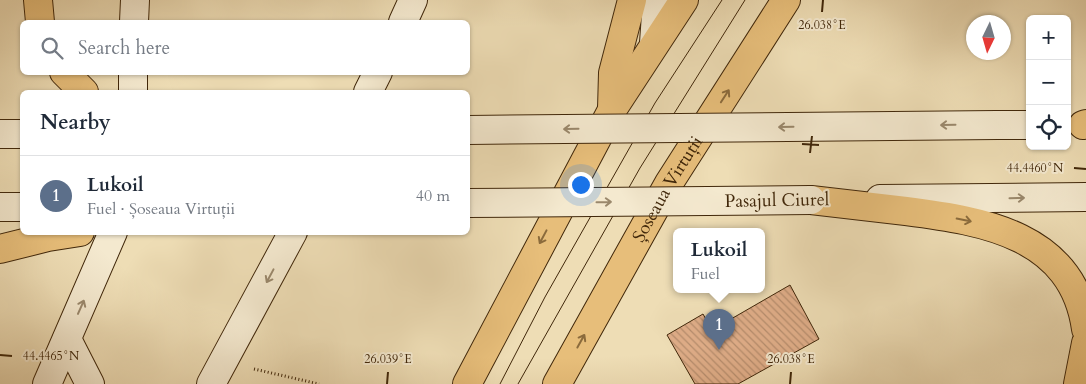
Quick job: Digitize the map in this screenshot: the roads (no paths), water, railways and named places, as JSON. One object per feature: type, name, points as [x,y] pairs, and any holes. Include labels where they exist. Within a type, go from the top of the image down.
[{"type":"main road","points":[[38,0],[40,20]]},
{"type":"main road","points":[[134,20],[135,0]]},
{"type":"main road","points":[[404,20],[413,0]]},
{"type":"main road","points":[[612,110],[613,73],[632,0]]},
{"type":"main road","points":[[654,43],[657,0]]},
{"type":"main road","points":[[466,384],[612,110],[654,43],[684,0]]},
{"type":"main road","name":"Șoseaua Virtuții","points":[[557,384],[669,183],[786,0]]},
{"type":"main road","points":[[67,75],[82,90]]},
{"type":"main road","points":[[133,75],[133,90]]},
{"type":"main road","points":[[369,90],[376,75]]},
{"type":"main road","points":[[470,130],[1026,125]]},
{"type":"main road","points":[[0,134],[20,134]]},
{"type":"main road","name":"Pasajul Ciurel","points":[[470,204],[1086,197]]},
{"type":"main road","points":[[811,200],[938,215],[983,224],[1015,234],[1040,249],[1056,264],[1074,287],[1084,311],[1086,329]]},
{"type":"main road","points":[[0,207],[20,207]]},
{"type":"main road","points":[[0,249],[61,235]]},
{"type":"main road","points":[[47,384],[112,235]]},
{"type":"main road","points":[[218,373],[291,235]]},
{"type":"main road","points":[[67,338],[90,384]]},
{"type":"main road","points":[[1078,384],[1086,342]]},
{"type":"tram line","points":[[500,384],[545,297],[655,103],[722,0]]},
{"type":"tram line","points":[[518,384],[640,168],[745,0]]},
{"type":"place","name":"Lukoil","points":[[719,350]]}]
